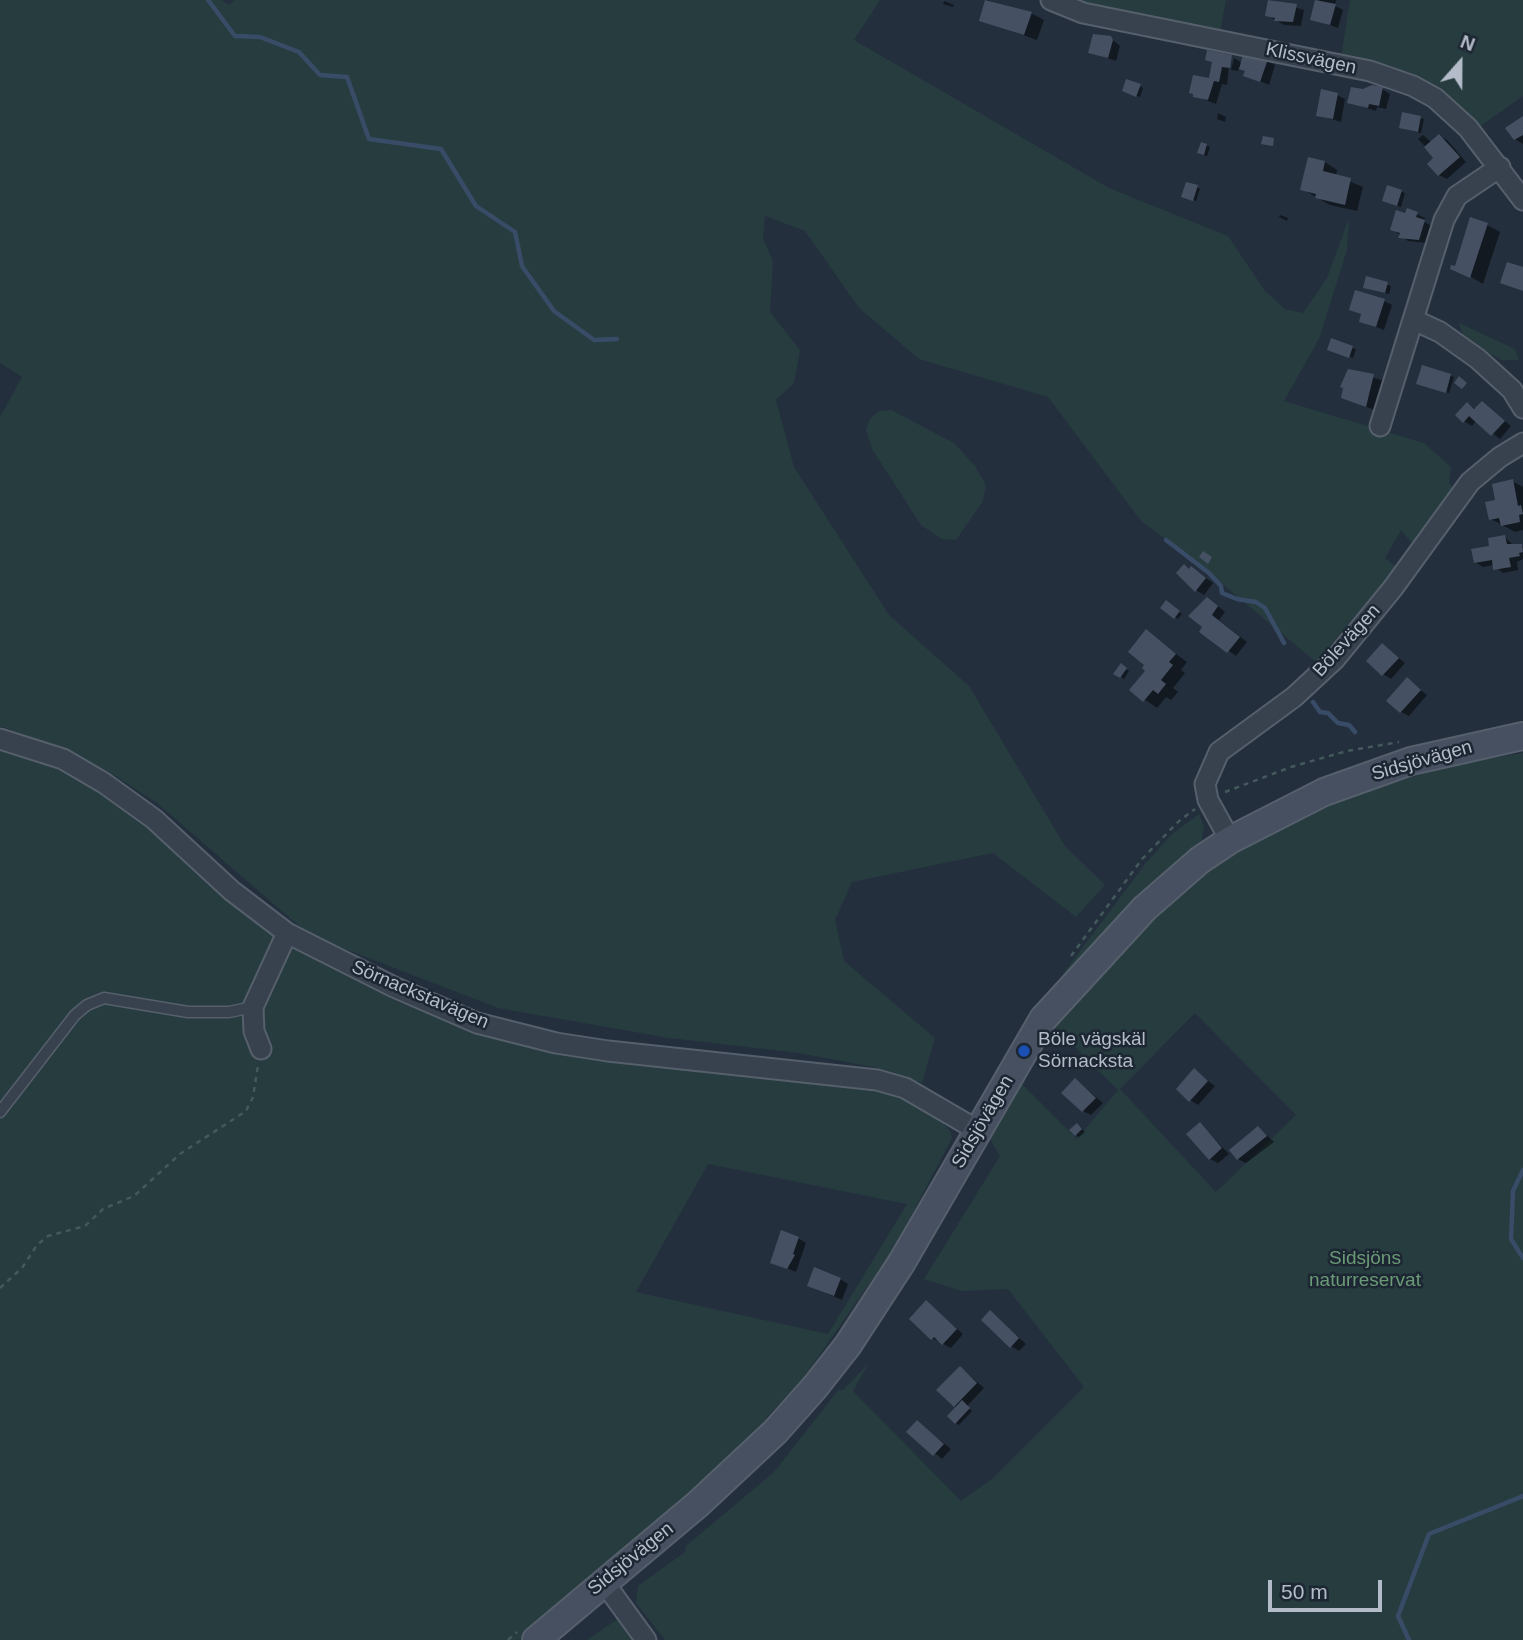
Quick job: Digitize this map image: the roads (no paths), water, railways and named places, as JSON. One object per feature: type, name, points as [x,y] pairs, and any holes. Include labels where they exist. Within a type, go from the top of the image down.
[{"type":"main road","name":"Sidsjövägen","points":[[530,1633],[603,1581],[698,1504],[775,1432],[815,1387],[848,1345],[902,1262],[1043,1019],[1145,908],[1200,860],[1230,840],[1324,792],[1398,765],[1467,746],[1523,736]]},
{"type":"street","name":"Klissvägen","points":[[1051,0],[1083,13],[1370,71],[1413,86],[1435,98],[1468,128],[1523,200]]},
{"type":"street","points":[[1380,426],[1444,220],[1458,196],[1500,167]]},
{"type":"street","points":[[1414,320],[1440,332],[1478,359],[1512,390],[1523,408]]},
{"type":"street","name":"Bölevägen","points":[[1230,840],[1208,800],[1205,784],[1219,752],[1294,697],[1335,659],[1393,588],[1471,482],[1500,457],[1522,447]]},
{"type":"street","name":"Sörnackstavägen","points":[[0,739],[63,759],[104,783],[154,819],[232,891],[287,933],[394,987],[477,1023],[556,1043],[608,1051],[877,1080],[905,1088],[977,1130]]},
{"type":"street","points":[[261,1049],[254,1031],[253,1007],[287,933]]},
{"type":"street","points":[[603,1581],[646,1640]]},
{"type":"lane","points":[[0,1111],[75,1015],[87,1005],[104,998],[188,1012],[229,1012],[253,1007]]},
{"type":"waterway","points":[[208,0],[235,36],[260,37],[299,52],[320,75],[347,77],[369,139],[441,149],[476,206],[515,232],[522,266],[554,311],[594,340],[617,339]]},
{"type":"waterway","points":[[1166,540],[1209,573],[1221,586],[1222,593],[1256,602],[1265,608],[1284,643]]},
{"type":"waterway","points":[[1313,702],[1320,712],[1328,713],[1338,723],[1349,725],[1355,732]]},
{"type":"waterway","points":[[1523,1170],[1513,1191],[1511,1239],[1523,1258]]},
{"type":"waterway","points":[[1409,1640],[1398,1616],[1429,1534],[1523,1496]]},
{"type":"place","name":"Böle vägskäl Sörnacksta","points":[[1024,1051]]},
{"type":"park label","name":"Sidsjöns naturreservat","points":[[1365,1270]]}]
